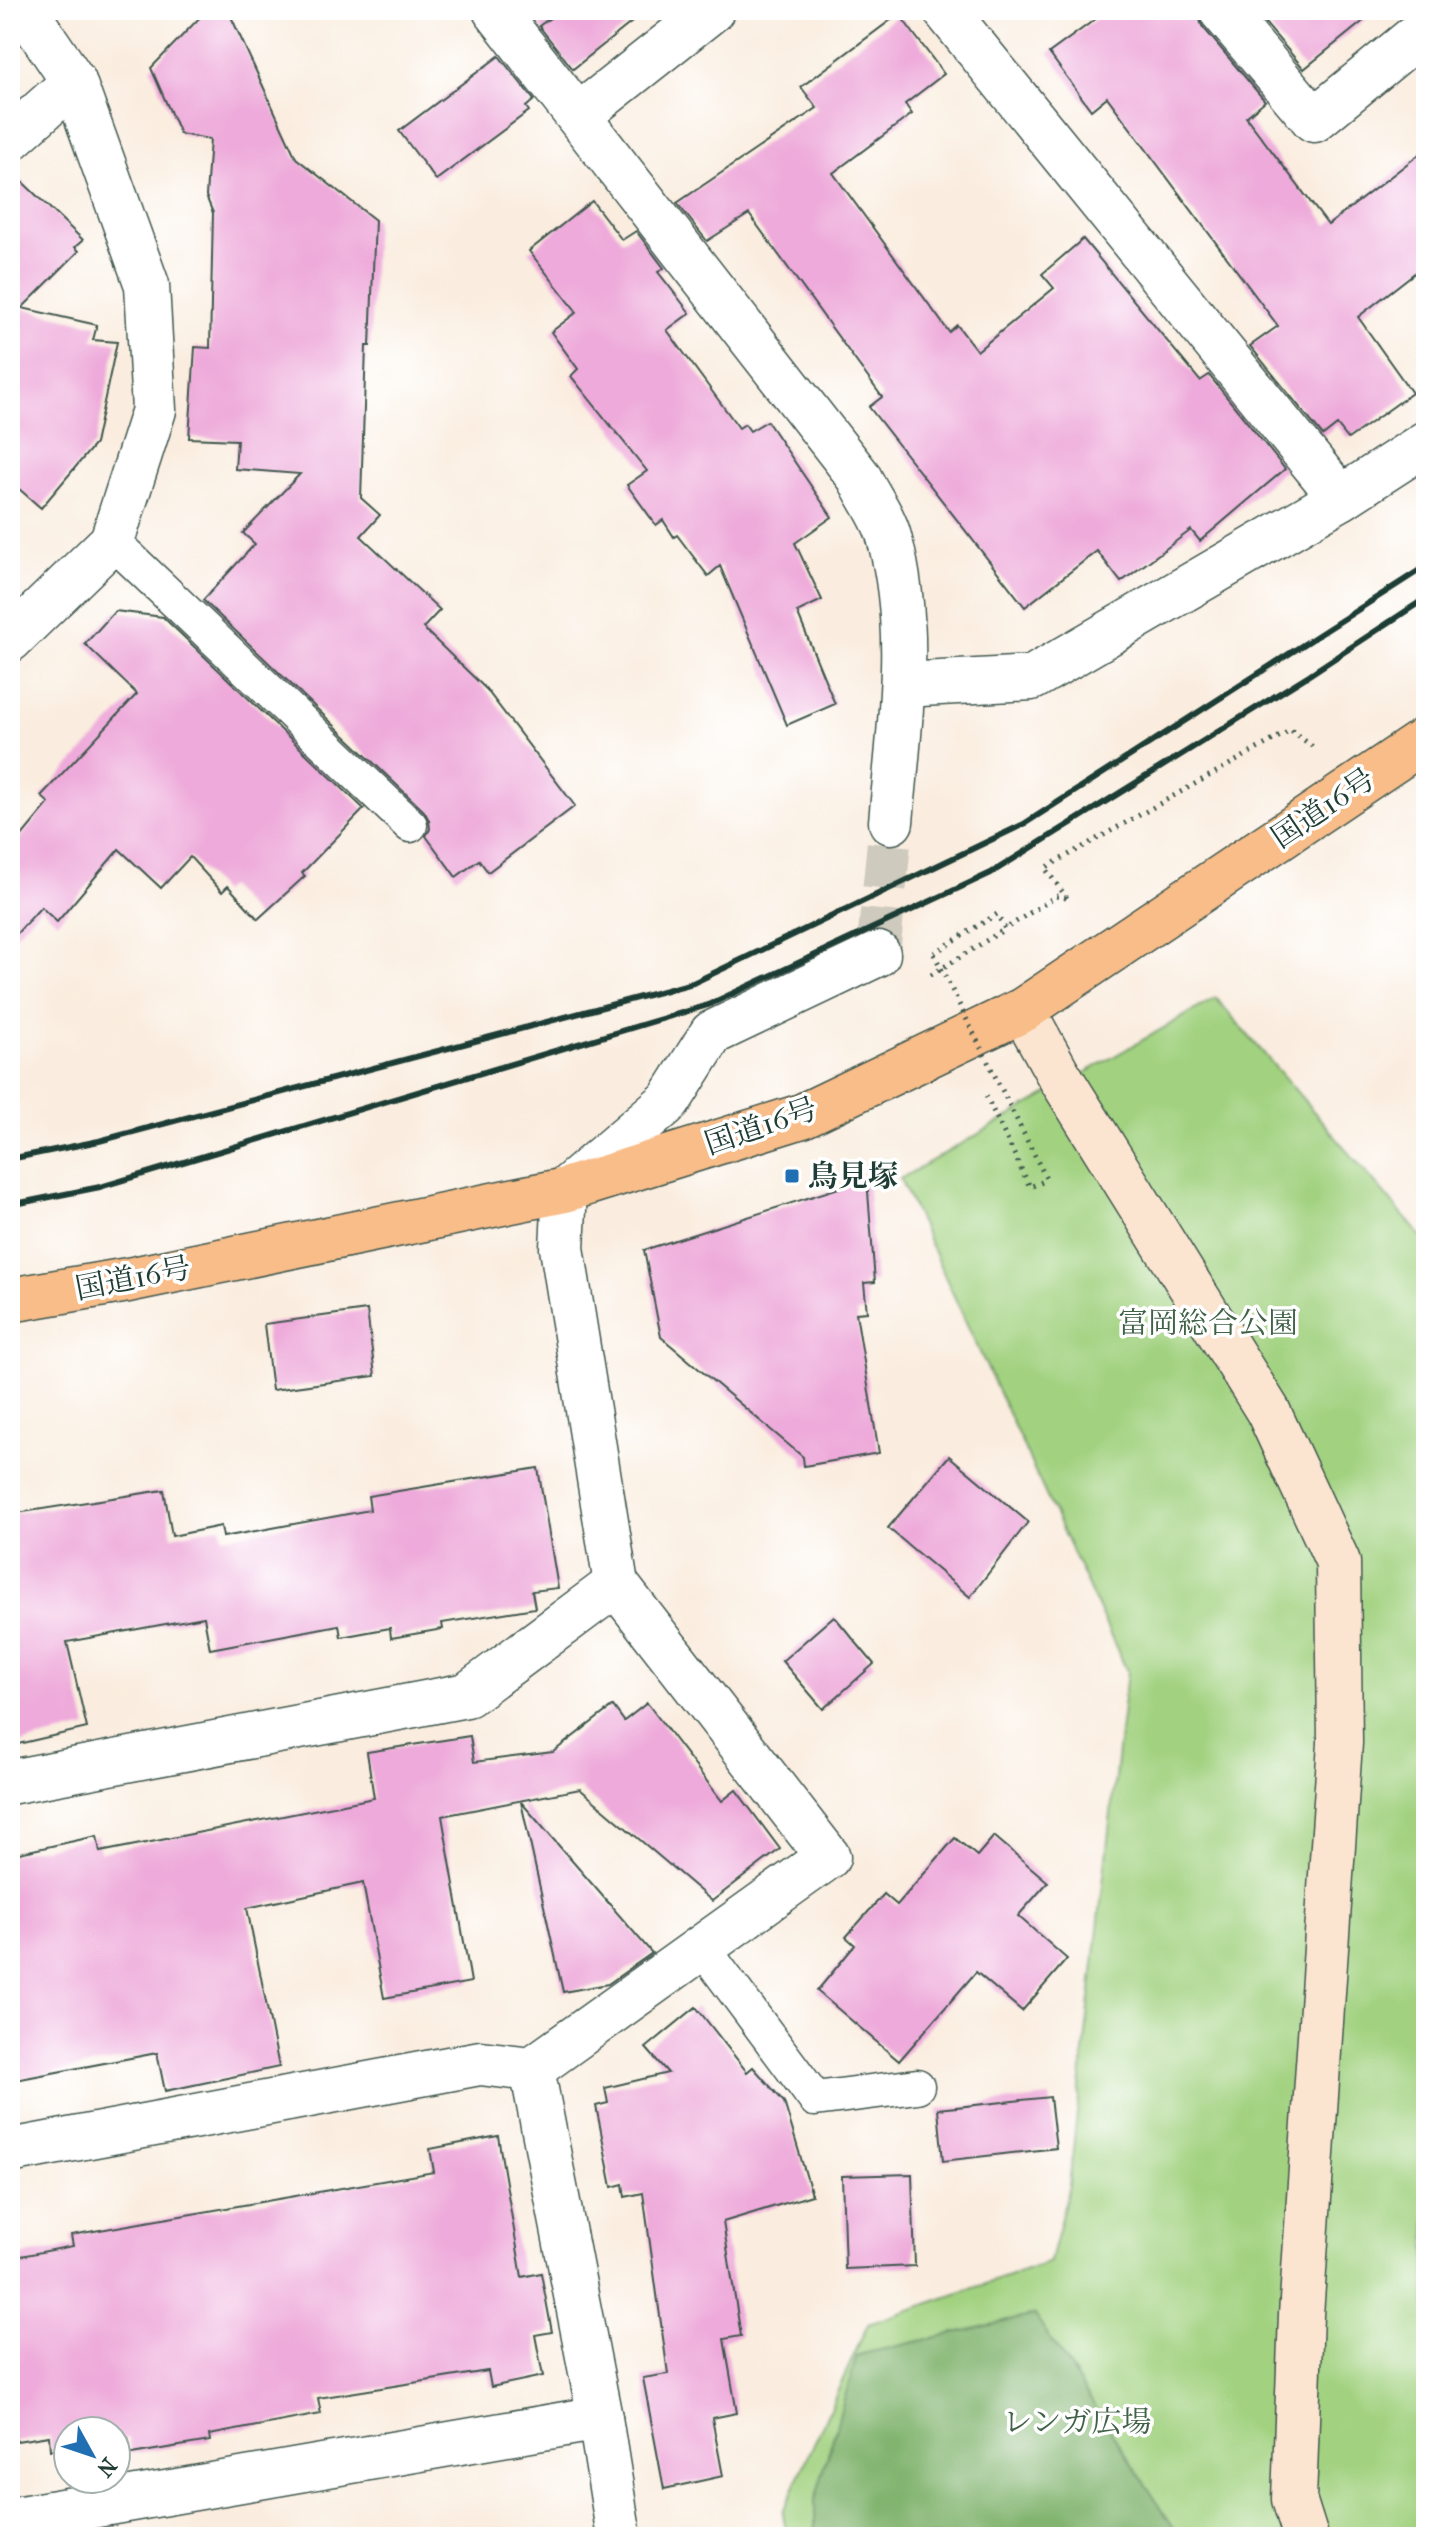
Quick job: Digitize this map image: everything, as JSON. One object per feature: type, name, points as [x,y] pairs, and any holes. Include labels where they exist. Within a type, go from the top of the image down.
[{"type":"highway","name":"国道16号","points":[[10,1300],[128,1280],[565,1190],[802,1116],[1023,1010],[1426,739]]},
{"type":"street","points":[[10,640],[112,541],[154,410],[147,285],[74,82],[25,10]]},
{"type":"street","points":[[495,10],[859,477],[889,534],[902,607],[903,685],[891,822]]},
{"type":"street","points":[[578,116],[712,10]]},
{"type":"street","points":[[945,10],[1341,498]]},
{"type":"street","points":[[1221,10],[1314,120],[1426,28]]},
{"type":"street","points":[[10,139],[74,82]]},
{"type":"street","points":[[903,685],[1032,678],[1341,498],[1426,443]]},
{"type":"street","points":[[10,2151],[480,2063],[532,2069],[828,1857],[616,1584],[562,1248],[565,1190],[669,1101],[712,1033],[878,954]]},
{"type":"street","points":[[1023,1010],[1057,1072],[1268,1411],[1338,1562],[1340,1743],[1301,2315],[1294,2499],[1306,2537]]},
{"type":"street","points":[[10,1782],[467,1695],[616,1584]]},
{"type":"street","points":[[532,2069],[600,2418],[619,2537]]},
{"type":"street","points":[[10,2520],[600,2418]]},
{"type":"lane","points":[[112,541],[410,825]]},
{"type":"lane","points":[[702,1947],[815,2099],[917,2086]]},
{"type":"path","points":[[918,982],[1056,896],[1067,898],[1045,868],[1291,730],[1315,748]]},
{"type":"path","points":[[986,1096],[1030,1187],[1047,1180],[934,954],[997,914],[1005,929]]},
{"type":"green space","name":"富岡総合公園","points":[[1216,998],[1426,1242],[1426,2537],[787,2537],[783,2512],[868,2324],[1050,2262],[1069,2185],[1127,1671],[900,1179]]},
{"type":"green space","name":"レンガ広場","points":[[1035,2315],[1180,2537],[815,2537],[815,2500],[857,2355]]},
{"type":"building","points":[[207,10],[228,10],[296,158],[375,220],[370,346],[366,346],[361,498],[380,515],[361,536],[440,610],[423,628],[486,689],[575,806],[488,872],[479,860],[456,877],[426,836],[430,829],[424,811],[203,600],[255,544],[243,533],[300,474],[235,469],[237,440],[189,438],[195,347],[210,348],[213,213],[206,196],[210,139],[180,134],[151,68]]},
{"type":"building","points":[[561,10],[647,10],[573,69],[539,26]]},
{"type":"building","points":[[1108,10],[1197,10],[1202,26],[1265,101],[1246,117],[1328,225],[1426,149],[1426,264],[1358,317],[1412,393],[1348,439],[1337,425],[1323,436],[1250,346],[1278,326],[1107,97],[1091,110],[1049,53]]},
{"type":"building","points":[[1254,10],[1377,10],[1304,69]]},
{"type":"building","points":[[899,14],[944,74],[905,104],[912,114],[833,173],[949,332],[957,325],[977,351],[1054,288],[1042,274],[1083,239],[1200,381],[1209,375],[1285,469],[1200,541],[1191,530],[1121,582],[1097,551],[1025,607],[869,407],[882,397],[749,214],[707,241],[677,203],[817,108],[801,87]]},
{"type":"building","points":[[499,56],[534,100],[526,107],[529,111],[436,180],[399,131]]},
{"type":"building","points":[[10,170],[83,240],[75,247],[79,251],[22,308],[97,325],[93,340],[117,342],[95,444],[41,508],[10,481]]},
{"type":"building","points":[[592,201],[622,240],[636,231],[664,268],[658,272],[690,313],[667,330],[739,428],[745,424],[750,431],[767,421],[832,517],[795,543],[822,600],[797,612],[835,704],[787,725],[720,566],[708,576],[663,520],[656,525],[627,485],[647,471],[571,376],[578,369],[551,332],[577,312],[529,251]]},
{"type":"building","points":[[115,611],[163,617],[364,809],[302,873],[305,876],[258,919],[228,886],[222,892],[190,857],[161,888],[119,849],[57,922],[41,907],[10,941],[10,850],[49,803],[41,796],[137,694],[85,644]]},
{"type":"building","points":[[867,1179],[875,1282],[864,1283],[867,1312],[856,1313],[879,1453],[804,1466],[803,1457],[661,1337],[644,1250]]},
{"type":"building","points":[[367,1310],[375,1376],[272,1390],[264,1324]]},
{"type":"building","points":[[949,1456],[1028,1522],[970,1597],[888,1528]]},
{"type":"building","points":[[538,1468],[558,1588],[532,1591],[535,1608],[442,1623],[443,1629],[391,1638],[390,1628],[341,1637],[339,1625],[210,1649],[204,1617],[67,1642],[87,1728],[18,1744],[10,1707],[10,1514],[164,1490],[172,1536],[221,1526],[223,1537],[370,1510],[368,1496]]},
{"type":"building","points":[[834,1616],[874,1664],[823,1709],[782,1661]]},
{"type":"building","points":[[647,1703],[722,1801],[736,1790],[780,1849],[712,1901],[580,1789],[442,1816],[471,1982],[384,1998],[363,1883],[247,1908],[279,2067],[165,2091],[157,2053],[10,2081],[10,1855],[97,1836],[100,1852],[374,1798],[367,1752],[470,1736],[474,1762],[553,1752],[613,1706],[624,1721]]},
{"type":"building","points":[[521,1802],[652,1953],[608,1984],[563,1992]]},
{"type":"building","points":[[994,1836],[1048,1882],[1018,1916],[1067,1959],[1022,2011],[976,1972],[899,2061],[817,1991],[855,1945],[846,1937],[884,1894],[897,1905],[955,1838],[977,1856]]},
{"type":"building","points":[[696,2007],[747,2072],[753,2067],[784,2102],[812,2195],[723,2222],[741,2336],[724,2339],[737,2413],[712,2418],[723,2476],[664,2489],[643,2378],[668,2374],[643,2193],[625,2197],[623,2184],[612,2187],[596,2106],[608,2103],[605,2088],[668,2073],[646,2048]]},
{"type":"building","points":[[1050,2097],[1056,2148],[943,2161],[938,2109]]},
{"type":"building","points":[[498,2136],[522,2277],[541,2273],[552,2332],[535,2335],[543,2376],[491,2387],[488,2371],[318,2398],[321,2414],[209,2435],[210,2441],[132,2454],[132,2415],[52,2415],[52,2450],[49,2436],[10,2442],[10,2258],[73,2246],[71,2235],[434,2172],[430,2149]]},
{"type":"building","points":[[912,2174],[915,2266],[845,2269],[842,2176]]},
{"type":"tunnel","points":[[878,954],[891,822]]},
{"type":"railway","points":[[10,1159],[99,1141],[693,983],[1024,824],[1426,566]]},
{"type":"railway","points":[[10,1205],[100,1187],[708,1005],[991,873],[1309,675],[1426,598]]},
{"type":"place","name":"鳥見塚","points":[[792,1176]]}]
